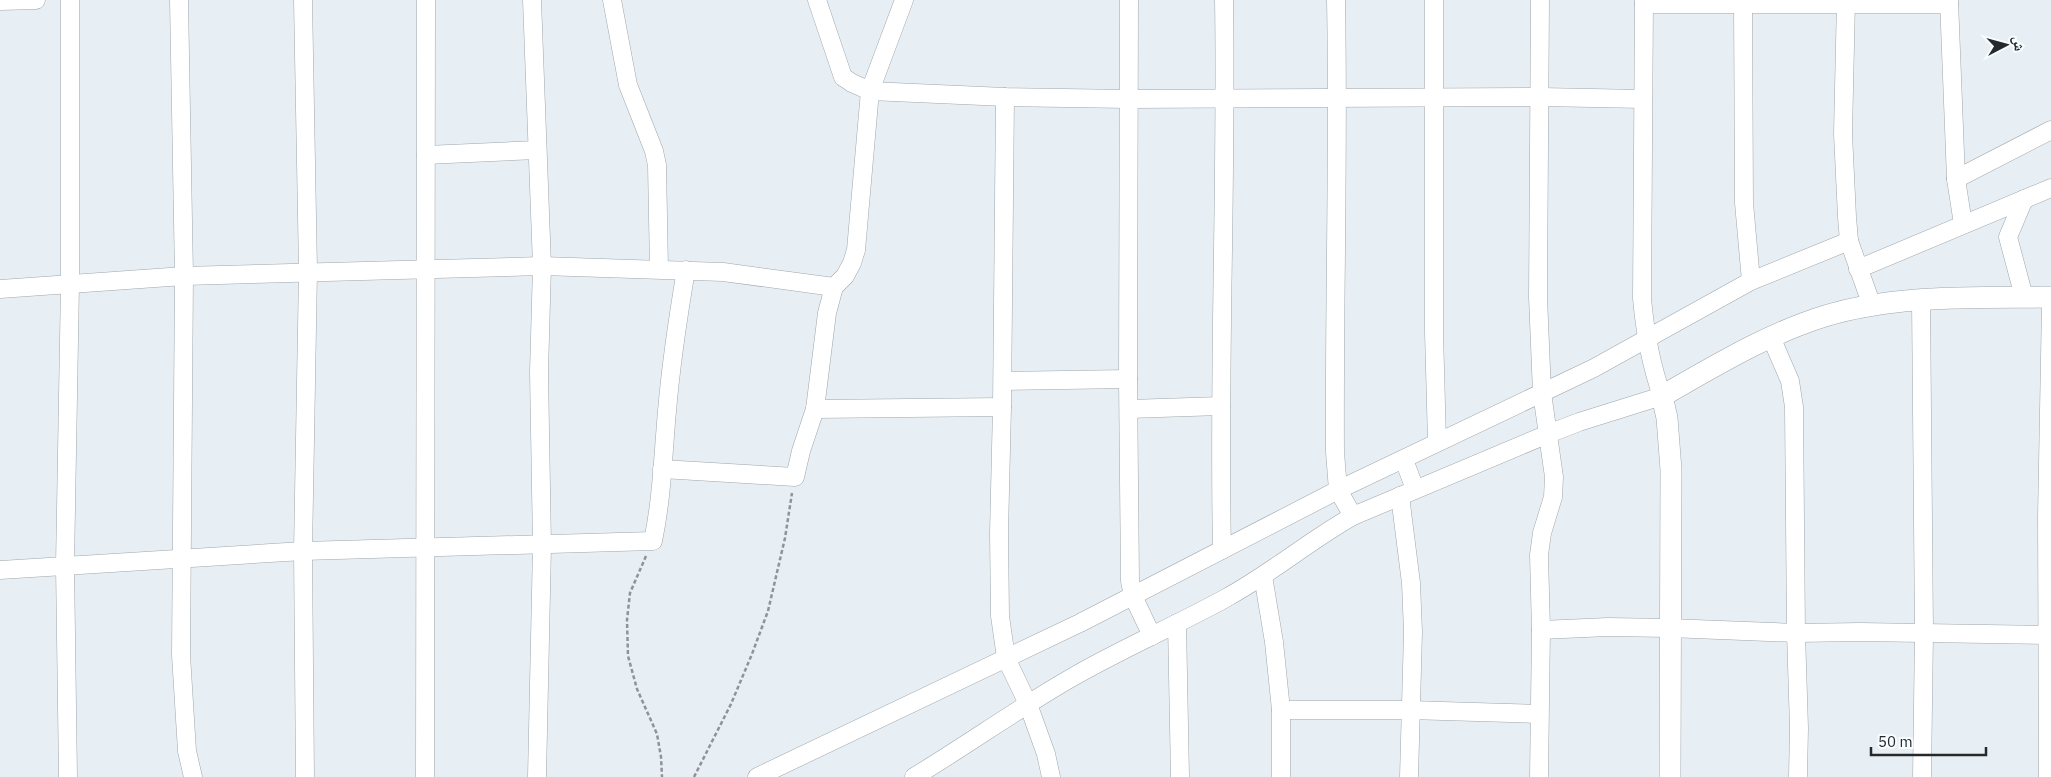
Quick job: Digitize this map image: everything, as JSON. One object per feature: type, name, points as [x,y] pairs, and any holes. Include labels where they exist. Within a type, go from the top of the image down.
[{"type":"street","points":[[0,1],[36,0]]},
{"type":"street","points":[[68,777],[65,565],[70,284],[70,0]]},
{"type":"street","points":[[179,0],[184,276],[180,559],[181,655],[187,751],[192,777]]},
{"type":"street","points":[[303,0],[308,271],[303,552],[305,777]]},
{"type":"street","points":[[425,777],[424,269],[426,0]]},
{"type":"street","points":[[532,0],[542,266],[539,372],[542,546],[537,777]]},
{"type":"street","points":[[612,0],[628,85],[654,151],[657,165],[659,269]]},
{"type":"street","points":[[817,0],[844,77],[870,91],[1005,97],[1129,99],[1541,97],[1643,99]]},
{"type":"street","points":[[662,469],[795,477],[800,451],[815,409],[826,320],[834,287],[845,276],[856,250],[870,91],[904,0]]},
{"type":"street","points":[[1129,0],[1128,379],[1130,581],[1133,596],[1152,636]]},
{"type":"street","points":[[1222,550],[1221,406],[1226,98],[1224,0]]},
{"type":"street","points":[[1336,0],[1338,98],[1335,210],[1335,452],[1338,490],[1353,516]]},
{"type":"street","points":[[1434,0],[1434,332],[1437,442]]},
{"type":"street","points":[[1539,777],[1540,555],[1542,533],[1553,497],[1554,477],[1542,393],[1538,297],[1541,97],[1540,0]]},
{"type":"street","points":[[1846,1],[1843,134],[1846,217],[1849,241],[1872,306]]},
{"type":"street","points":[[1670,777],[1670,452],[1667,418],[1646,340],[1642,298],[1644,2],[1949,2],[1956,179],[1963,224]]},
{"type":"street","points":[[1743,2],[1744,203],[1751,281]]},
{"type":"street","points":[[1005,97],[1003,381],[999,533],[1000,623],[1006,658],[1028,704],[1046,754],[1051,777]]},
{"type":"street","points":[[1956,179],[2051,130]]},
{"type":"street","points":[[426,155],[537,150]]},
{"type":"street","points":[[1858,269],[2051,188]]},
{"type":"street","points":[[2024,199],[2008,237],[2024,297]]},
{"type":"street","points":[[756,777],[1006,658],[1133,596],[1338,490],[1594,368],[1699,308],[1751,281],[1849,241]]},
{"type":"street","points":[[0,289],[184,276],[308,271],[542,266],[723,272],[834,287]]},
{"type":"street","points":[[0,570],[303,552],[654,541],[660,507],[674,341],[686,270]]},
{"type":"street","points":[[921,775],[1072,677],[1263,576],[1323,533],[1353,516],[1578,422],[1662,396],[1771,337],[1825,316],[1872,306],[1920,300],[2051,297]]},
{"type":"street","points":[[1920,300],[1924,632],[1922,777]]},
{"type":"street","points":[[2048,777],[2050,636],[2047,517],[2051,305]]},
{"type":"street","points":[[1771,337],[1790,381],[1794,407],[1796,633],[1799,728],[1798,777]]},
{"type":"street","points":[[1003,381],[1128,379]]},
{"type":"street","points":[[1129,409],[1221,406]]},
{"type":"street","points":[[815,409],[1002,407]]},
{"type":"street","points":[[1404,460],[1408,492],[1413,632],[1409,777]]},
{"type":"street","points":[[1263,576],[1274,642],[1280,710],[1281,777]]},
{"type":"street","points":[[1177,623],[1180,777]]},
{"type":"street","points":[[1541,630],[1608,627],[1796,633],[1924,632],[2050,636]]},
{"type":"street","points":[[1280,710],[1410,710],[1539,714]]},
{"type":"path","points":[[694,777],[731,704],[768,610],[785,538],[795,477]]},
{"type":"path","points":[[654,541],[630,593],[627,620],[628,656],[637,689],[657,734],[662,756],[662,777]]}]
